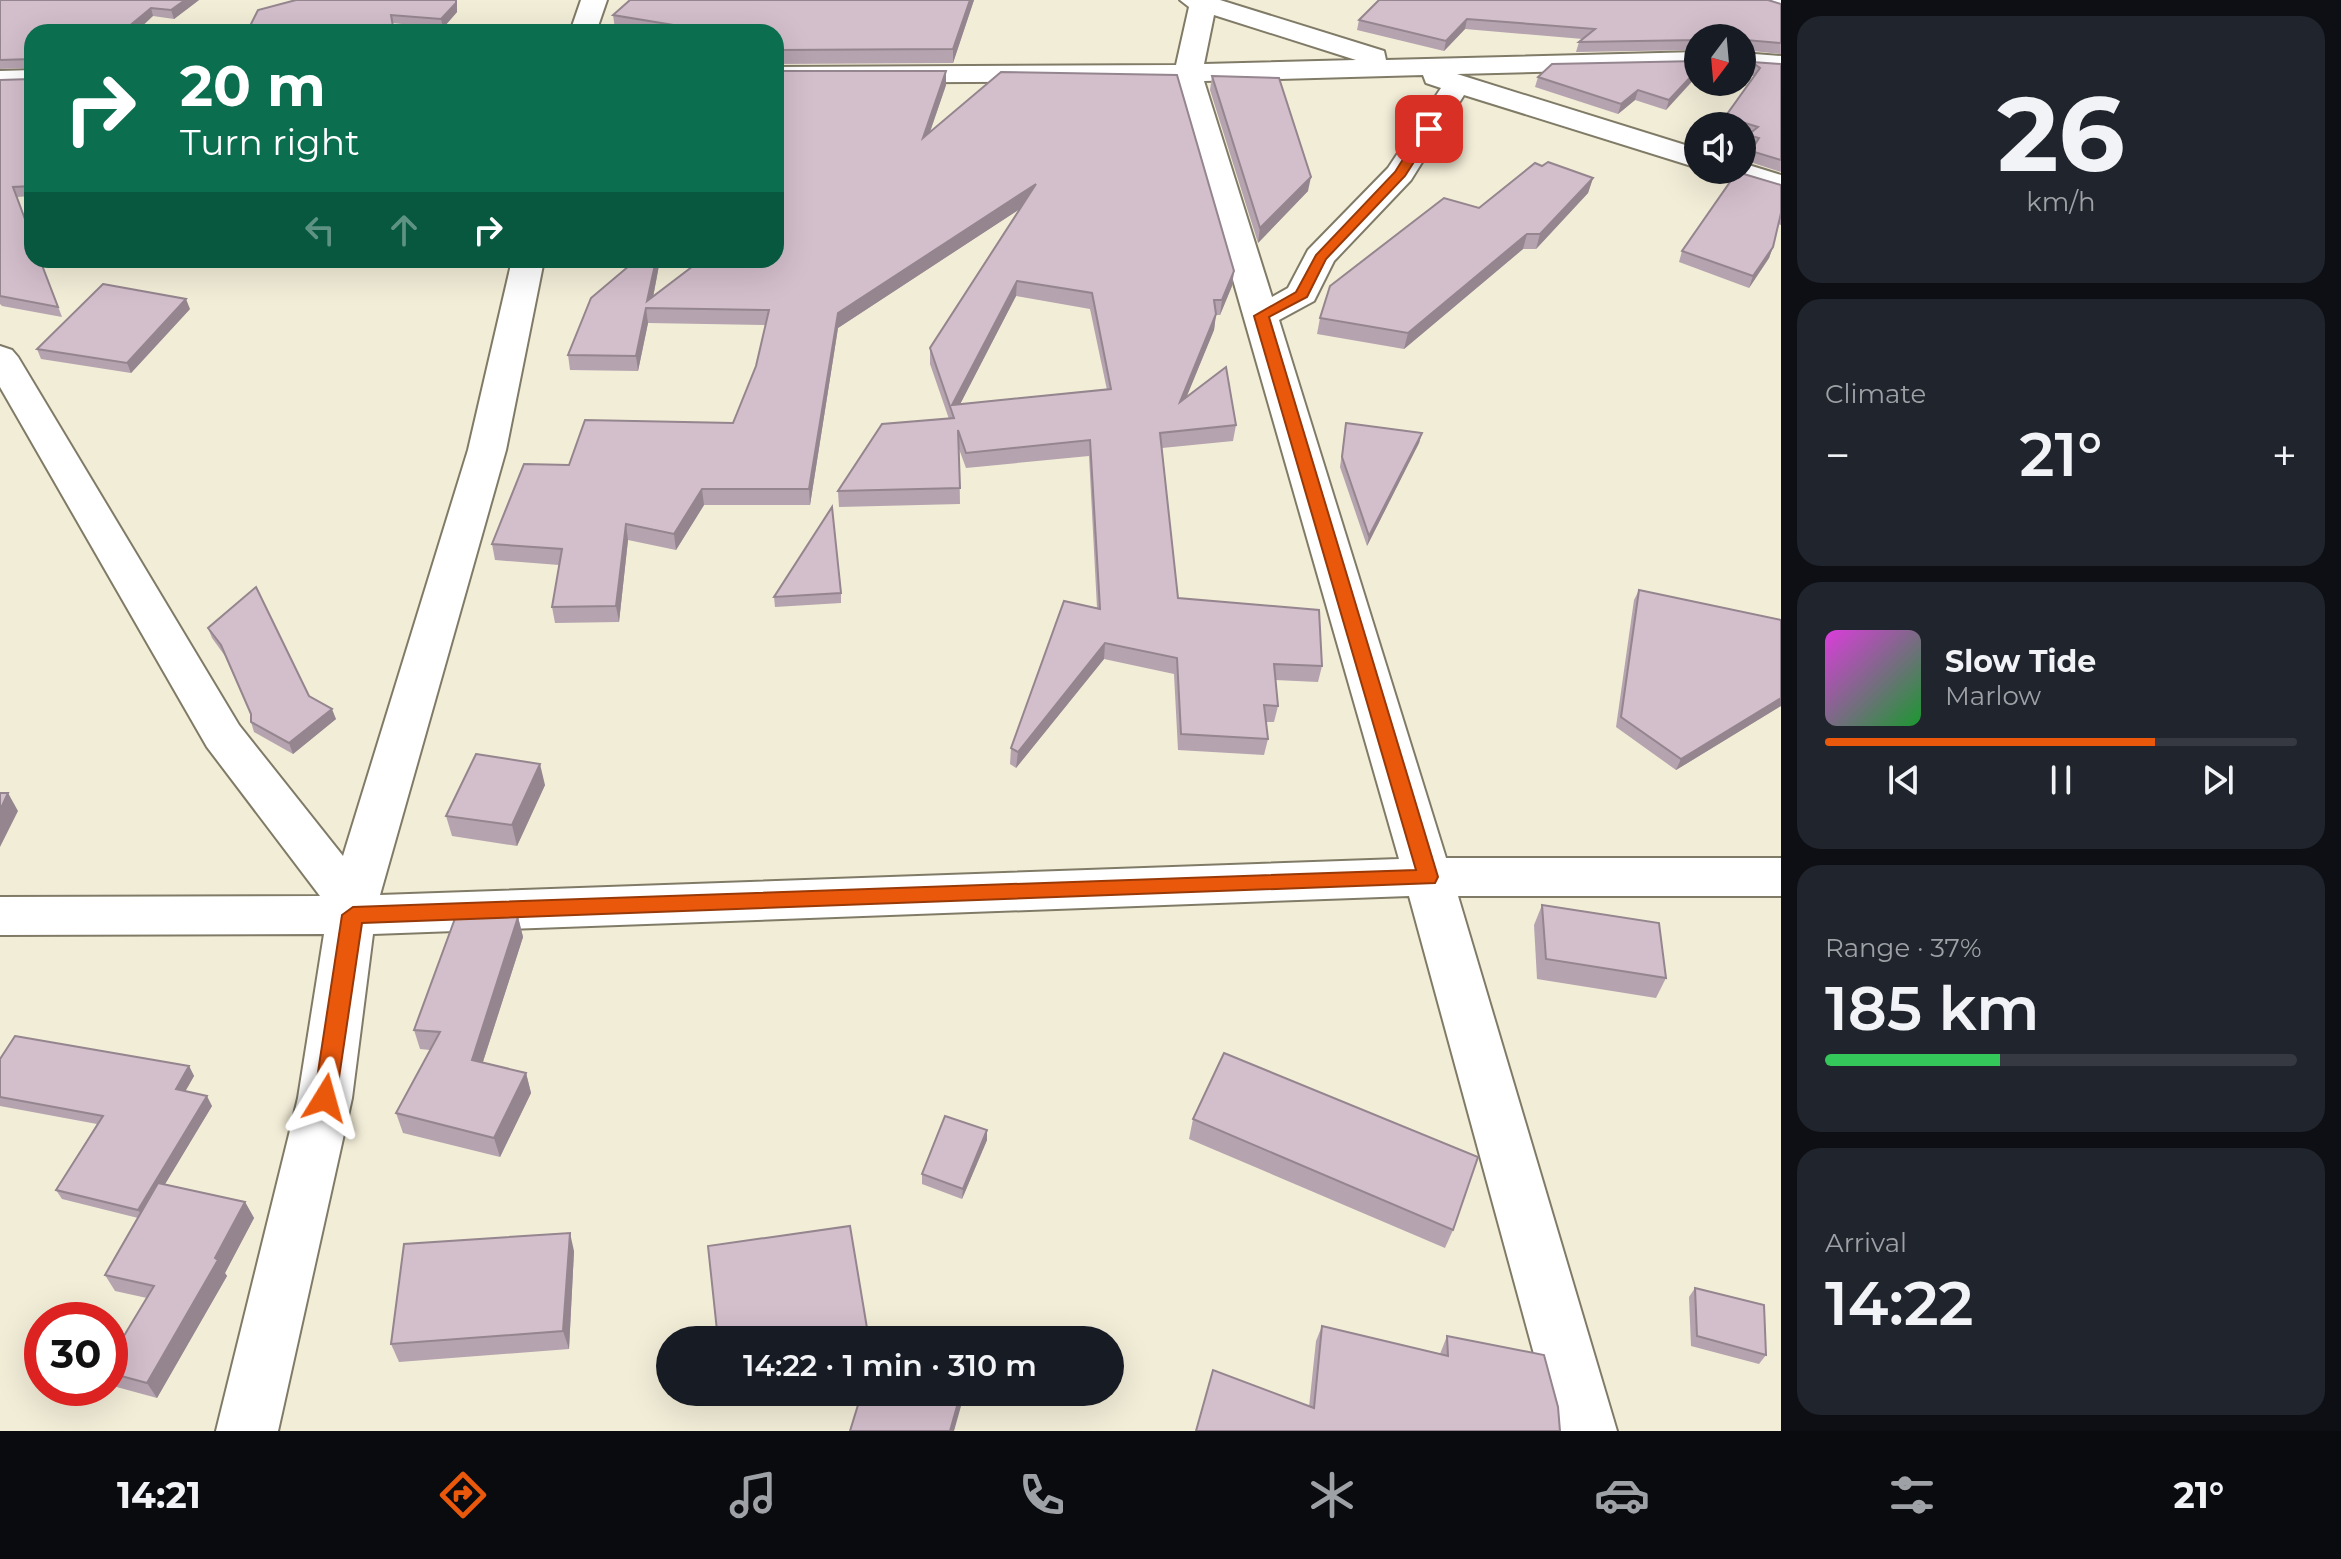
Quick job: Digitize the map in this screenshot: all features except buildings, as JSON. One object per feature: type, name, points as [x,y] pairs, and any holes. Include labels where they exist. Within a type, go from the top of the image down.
[{"type":"street","points":[[586,24],[594,0]]},
{"type":"street","points":[[1771,0],[1781,4]]},
{"type":"street","points":[[1586,1431],[1428,877],[1188,73],[1198,1],[1684,155]]},
{"type":"street","points":[[784,75],[1188,73],[1684,60]]},
{"type":"street","points":[[1756,62],[1781,64]]},
{"type":"street","points":[[0,79],[24,78]]},
{"type":"street","points":[[1261,316],[1302,294],[1320,257],[1400,174],[1457,84]]},
{"type":"street","points":[[1756,177],[1781,185]]},
{"type":"street","points":[[247,1431],[325,1098],[353,909],[487,450],[526,268]]},
{"type":"street","points":[[0,357],[223,736],[353,909]]},
{"type":"street","points":[[0,916],[353,909],[1428,877],[1781,877]]},
{"type":"route","points":[[325,1098],[353,915],[1428,877],[1261,316],[1302,294],[1320,257],[1400,174],[1429,129]]}]
